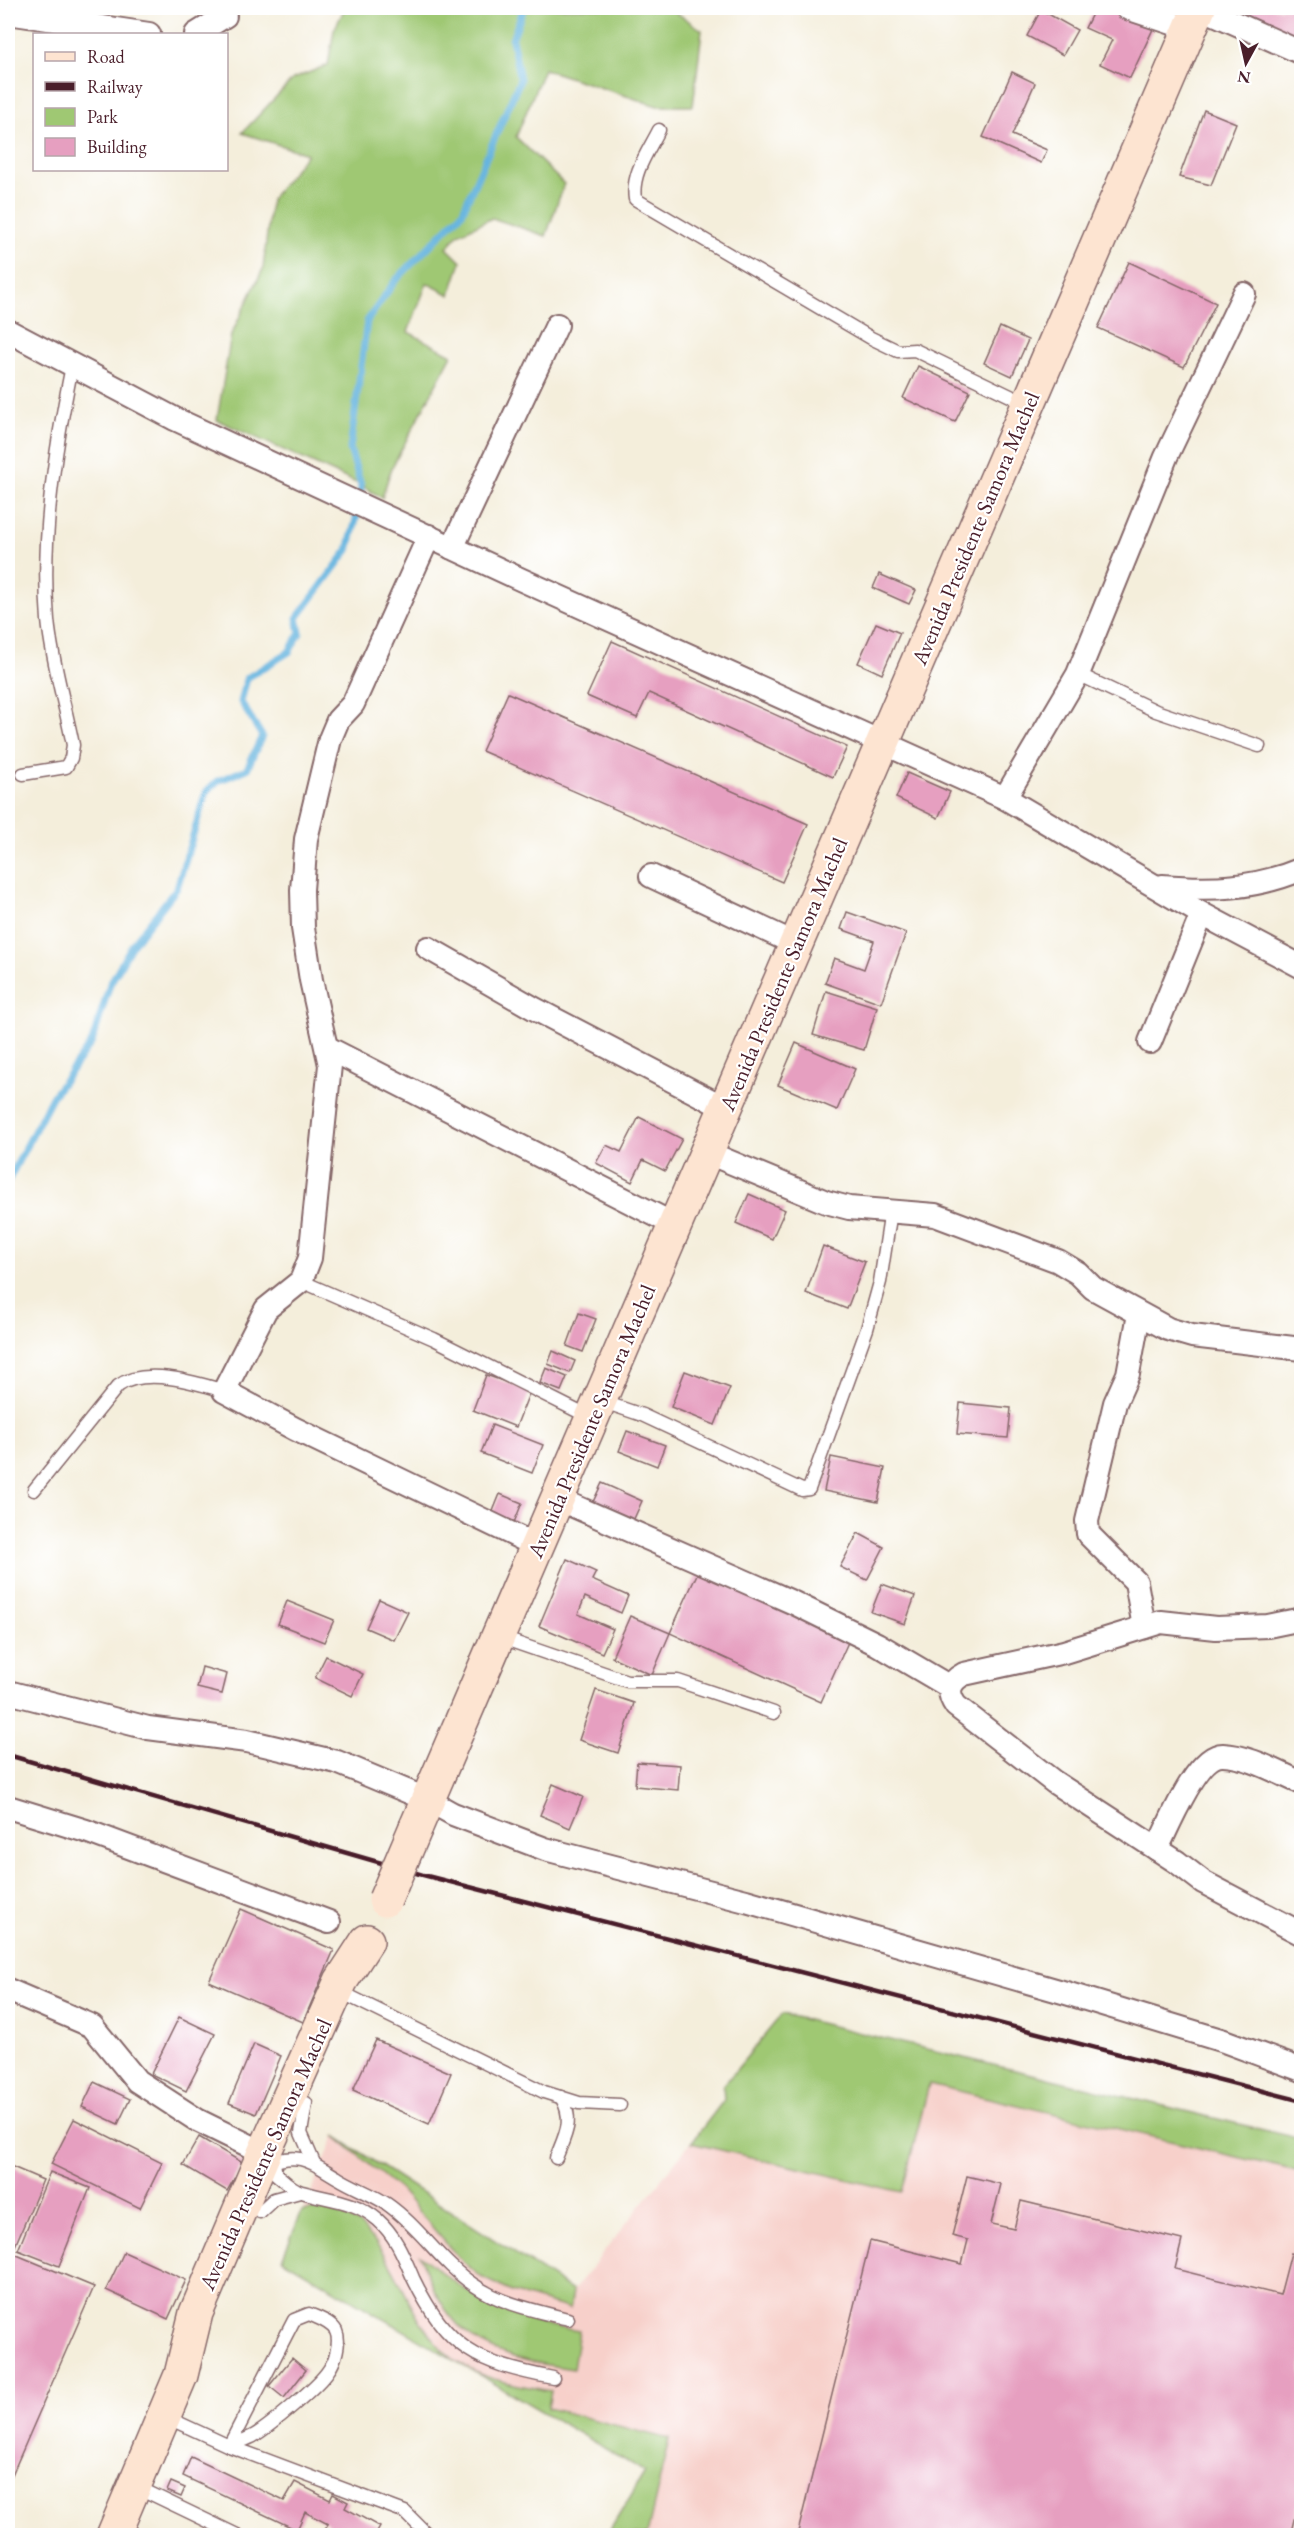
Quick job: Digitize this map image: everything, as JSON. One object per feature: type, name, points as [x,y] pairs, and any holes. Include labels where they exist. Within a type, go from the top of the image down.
[{"type":"main road","name":"Avenida Presidente Samora Machel","points":[[113,2535],[181,2375],[214,2320],[351,1997],[368,1941],[385,1900],[1197,15]]},
{"type":"main road","name":"Avenida Presidente Samora Machel","points":[[181,2375],[196,2313],[280,2164],[341,1981],[368,1941]]},
{"type":"street","points":[[1127,8],[1197,15],[1302,53]]},
{"type":"street","points":[[8,13],[142,33]]},
{"type":"street","points":[[198,33],[225,16]]},
{"type":"street","points":[[1005,798],[1078,674],[1166,457],[1244,294]]},
{"type":"street","points":[[452,548],[556,325]]},
{"type":"street","points":[[8,331],[175,419],[452,548],[884,741],[1005,798],[1202,914],[1302,967]]},
{"type":"street","points":[[429,536],[354,704],[338,720],[330,739],[306,840],[302,890],[303,927],[311,980],[330,1065],[315,1237],[310,1258],[301,1281],[266,1309],[224,1391],[295,1429],[537,1546]]},
{"type":"street","points":[[1157,886],[1207,890],[1246,886],[1278,879],[1302,869]]},
{"type":"street","points":[[651,876],[796,944]]},
{"type":"street","points":[[1150,1042],[1202,914]]},
{"type":"street","points":[[428,948],[535,1009],[725,1108]]},
{"type":"street","points":[[328,1048],[675,1225]]},
{"type":"street","points":[[706,1152],[826,1202],[849,1208],[935,1215],[1058,1261],[1078,1273],[1093,1288],[1168,1329],[1192,1336],[1302,1349]]},
{"type":"street","points":[[1139,1314],[1128,1374],[1115,1403],[1087,1521],[1088,1534],[1136,1582],[1144,1627]]},
{"type":"street","points":[[558,1499],[794,1603],[877,1644],[950,1687]]},
{"type":"street","points":[[1302,1619],[1268,1626],[1216,1628],[1174,1622],[1144,1627],[1064,1652],[964,1674],[954,1679],[950,1687],[950,1698],[956,1706],[1054,1782],[1218,1892],[1302,1934]]},
{"type":"street","points":[[8,1692],[148,1728],[247,1741],[337,1762],[422,1814],[453,1814],[583,1861],[746,1901],[1065,1993],[1224,2041],[1302,2070]]},
{"type":"street","points":[[1157,1849],[1198,1770],[1209,1758],[1222,1755],[1241,1758],[1302,1783]]},
{"type":"street","points":[[8,1807],[86,1831],[329,1922]]},
{"type":"street","points":[[10,1998],[92,2026],[136,2081],[197,2120],[280,2164]]},
{"type":"lane","points":[[659,130],[635,178],[633,186],[635,199],[871,338],[898,351],[915,350],[1028,405]]},
{"type":"lane","points":[[23,774],[66,766],[71,758],[73,745],[48,622],[45,563],[57,442],[72,366]]},
{"type":"lane","points":[[1078,674],[1164,714],[1259,746]]},
{"type":"lane","points":[[301,1281],[596,1409],[642,1415],[802,1490],[809,1489],[867,1329],[880,1282],[891,1211]]},
{"type":"lane","points":[[34,1490],[118,1386],[128,1379],[158,1378],[204,1385],[224,1391]]},
{"type":"lane","points":[[498,1637],[627,1681],[678,1681],[774,1713]]},
{"type":"lane","points":[[351,1997],[544,2092],[579,2103],[620,2105]]},
{"type":"lane","points":[[556,2158],[568,2126],[569,2110],[561,2097]]},
{"type":"lane","points":[[280,2164],[387,2204],[413,2226],[452,2268],[475,2286],[524,2307],[568,2319]]},
{"type":"lane","points":[[280,2164],[332,2198],[359,2207],[378,2221],[399,2246],[424,2300],[442,2328],[465,2349],[490,2363],[553,2378]]},
{"type":"lane","points":[[309,2314],[325,2321],[335,2330],[337,2343],[328,2372],[272,2423],[254,2436],[229,2446],[294,2320],[309,2314]]},
{"type":"lane","points":[[164,2415],[229,2446],[405,2512],[429,2535]]},
{"type":"lane","points":[[135,2486],[239,2535]]},
{"type":"shaded area","points":[[782,2014],[1301,2139],[1301,2535],[607,2535],[645,2472],[282,2259],[335,2136],[573,2291],[724,2100],[723,2086]]},
{"type":"green space","points":[[345,8],[681,8],[677,13],[702,30],[693,106],[657,106],[544,69],[516,137],[564,184],[546,236],[492,218],[458,234],[447,248],[461,262],[450,295],[427,283],[408,332],[452,355],[391,469],[382,498],[361,485],[217,420],[231,335],[263,269],[271,199],[307,154],[242,133],[293,79],[328,65],[334,30]]},
{"type":"green space","points":[[782,2014],[1301,2139],[1301,2172],[929,2084],[902,2192],[691,2143],[724,2100],[723,2086]]},
{"type":"green space","points":[[335,2136],[573,2291],[570,2309],[512,2292],[481,2277],[458,2257],[400,2190]]},
{"type":"green space","points":[[320,2208],[350,2219],[365,2230],[388,2261],[425,2329],[437,2344],[458,2362],[282,2259],[302,2211]]},
{"type":"green space","points":[[420,2255],[457,2284],[493,2306],[532,2321],[579,2331],[573,2369],[517,2358],[494,2350],[475,2339],[458,2325],[444,2307],[431,2284]]},
{"type":"green space","points":[[473,2371],[486,2377],[551,2391],[548,2408],[669,2439],[647,2535],[607,2535],[645,2472]]},
{"type":"building","points":[[1095,8],[1107,8],[1153,29],[1130,78],[1100,64],[1112,40],[1085,28]]},
{"type":"building","points":[[1240,8],[1302,8],[1302,46],[1236,16]]},
{"type":"building","points":[[1041,10],[1077,30],[1063,55],[1027,36]]},
{"type":"building","points":[[1012,72],[1035,83],[1012,135],[1047,150],[1041,163],[983,137]]},
{"type":"building","points":[[1204,110],[1236,123],[1211,185],[1179,177]]},
{"type":"building","points":[[1129,262],[1216,303],[1184,367],[1098,328]]},
{"type":"building","points":[[1000,327],[1028,340],[1012,376],[984,363]]},
{"type":"building","points":[[918,366],[970,391],[955,422],[903,398]]},
{"type":"building","points":[[879,574],[916,590],[909,604],[873,588]]},
{"type":"building","points":[[876,623],[900,633],[882,674],[858,663]]},
{"type":"building","points":[[612,641],[847,747],[833,777],[649,693],[637,718],[587,696]]},
{"type":"building","points":[[508,693],[808,824],[782,882],[482,751]]},
{"type":"building","points":[[907,773],[950,792],[938,818],[896,798]]},
{"type":"building","points":[[847,912],[906,933],[881,1003],[825,983],[834,958],[864,969],[874,941],[841,929]]},
{"type":"building","points":[[826,991],[877,1007],[864,1050],[813,1035]]},
{"type":"building","points":[[796,1043],[855,1069],[837,1110],[778,1085]]},
{"type":"building","points":[[639,1117],[682,1139],[665,1171],[643,1160],[632,1182],[596,1163],[606,1145],[621,1152]]},
{"type":"building","points":[[749,1194],[785,1210],[772,1239],[736,1223]]},
{"type":"building","points":[[823,1246],[865,1262],[847,1309],[806,1293]]},
{"type":"building","points":[[579,1313],[596,1319],[583,1352],[567,1346]]},
{"type":"building","points":[[553,1351],[575,1361],[570,1373],[548,1364]]},
{"type":"building","points":[[546,1368],[567,1377],[561,1391],[540,1383]]},
{"type":"building","points":[[685,1371],[730,1388],[715,1425],[671,1407]]},
{"type":"building","points":[[486,1375],[530,1391],[516,1427],[473,1410]]},
{"type":"building","points":[[960,1403],[1011,1408],[1008,1438],[957,1434]]},
{"type":"building","points":[[492,1425],[543,1445],[532,1473],[481,1453]]},
{"type":"building","points":[[627,1431],[665,1445],[657,1466],[619,1451]]},
{"type":"building","points":[[831,1457],[885,1468],[878,1502],[824,1491]]},
{"type":"building","points":[[602,1483],[642,1501],[633,1521],[593,1502]]},
{"type":"building","points":[[500,1494],[522,1503],[511,1530],[489,1521]]},
{"type":"building","points":[[858,1533],[884,1547],[867,1580],[840,1567]]},
{"type":"building","points":[[567,1559],[596,1572],[592,1580],[628,1596],[621,1613],[585,1597],[578,1614],[613,1629],[602,1653],[539,1626]]},
{"type":"building","points":[[698,1572],[849,1640],[821,1702],[670,1633]]},
{"type":"building","points":[[882,1584],[915,1596],[905,1624],[871,1612]]},
{"type":"building","points":[[379,1599],[408,1612],[394,1640],[366,1628]]},
{"type":"building","points":[[287,1601],[334,1620],[324,1642],[278,1624]]},
{"type":"building","points":[[630,1616],[670,1633],[652,1675],[612,1657]]},
{"type":"building","points":[[326,1656],[363,1674],[352,1696],[315,1678]]},
{"type":"building","points":[[202,1667],[227,1674],[222,1694],[197,1688]]},
{"type":"building","points":[[596,1690],[634,1703],[618,1753],[579,1740]]},
{"type":"building","points":[[637,1762],[680,1765],[678,1790],[635,1786]]},
{"type":"building","points":[[553,1784],[583,1797],[570,1828],[540,1815]]},
{"type":"building","points":[[241,1909],[334,1950],[303,2022],[209,1981]]},
{"type":"building","points":[[179,2017],[215,2034],[186,2091],[151,2074]]},
{"type":"building","points":[[376,2040],[451,2073],[429,2124],[353,2090]]},
{"type":"building","points":[[254,2044],[281,2056],[256,2114],[229,2103]]},
{"type":"building","points":[[94,2082],[130,2099],[118,2124],[82,2107]]},
{"type":"building","points":[[74,2119],[162,2163],[140,2208],[51,2164]]},
{"type":"building","points":[[199,2137],[243,2163],[227,2191],[183,2165]]},
{"type":"building","points":[[8,2165],[43,2180],[12,2253],[94,2287],[8,2484]]},
{"type":"building","points":[[50,2172],[90,2188],[59,2266],[18,2250]]},
{"type":"building","points":[[967,2176],[1001,2184],[991,2224],[1014,2229],[1021,2201],[1182,2240],[1175,2269],[1280,2295],[1291,2253],[1302,2256],[1302,2487],[1290,2536],[797,2536],[870,2241],[962,2264],[968,2240],[952,2236]]},
{"type":"building","points":[[124,2252],[186,2280],[168,2319],[106,2290]]},
{"type":"building","points":[[292,2358],[306,2370],[284,2398],[269,2386]]},
{"type":"building","points":[[191,2457],[284,2501],[295,2482],[330,2500],[333,2494],[348,2502],[345,2508],[380,2527],[375,2536],[319,2536],[328,2524],[305,2512],[297,2530],[183,2476]]},
{"type":"building","points":[[171,2482],[185,2488],[181,2497],[167,2491]]},
{"type":"waterway","points":[[8,1181],[52,1097],[92,1042],[110,984],[132,945],[177,888],[206,792],[218,781],[247,769],[262,736],[241,702],[247,678],[289,652],[300,633],[297,618],[348,550],[360,504],[361,485],[350,449],[367,321],[395,281],[462,213],[520,80],[512,39],[524,8]]},
{"type":"railway","points":[[8,1755],[423,1875],[1302,2101]]}]
